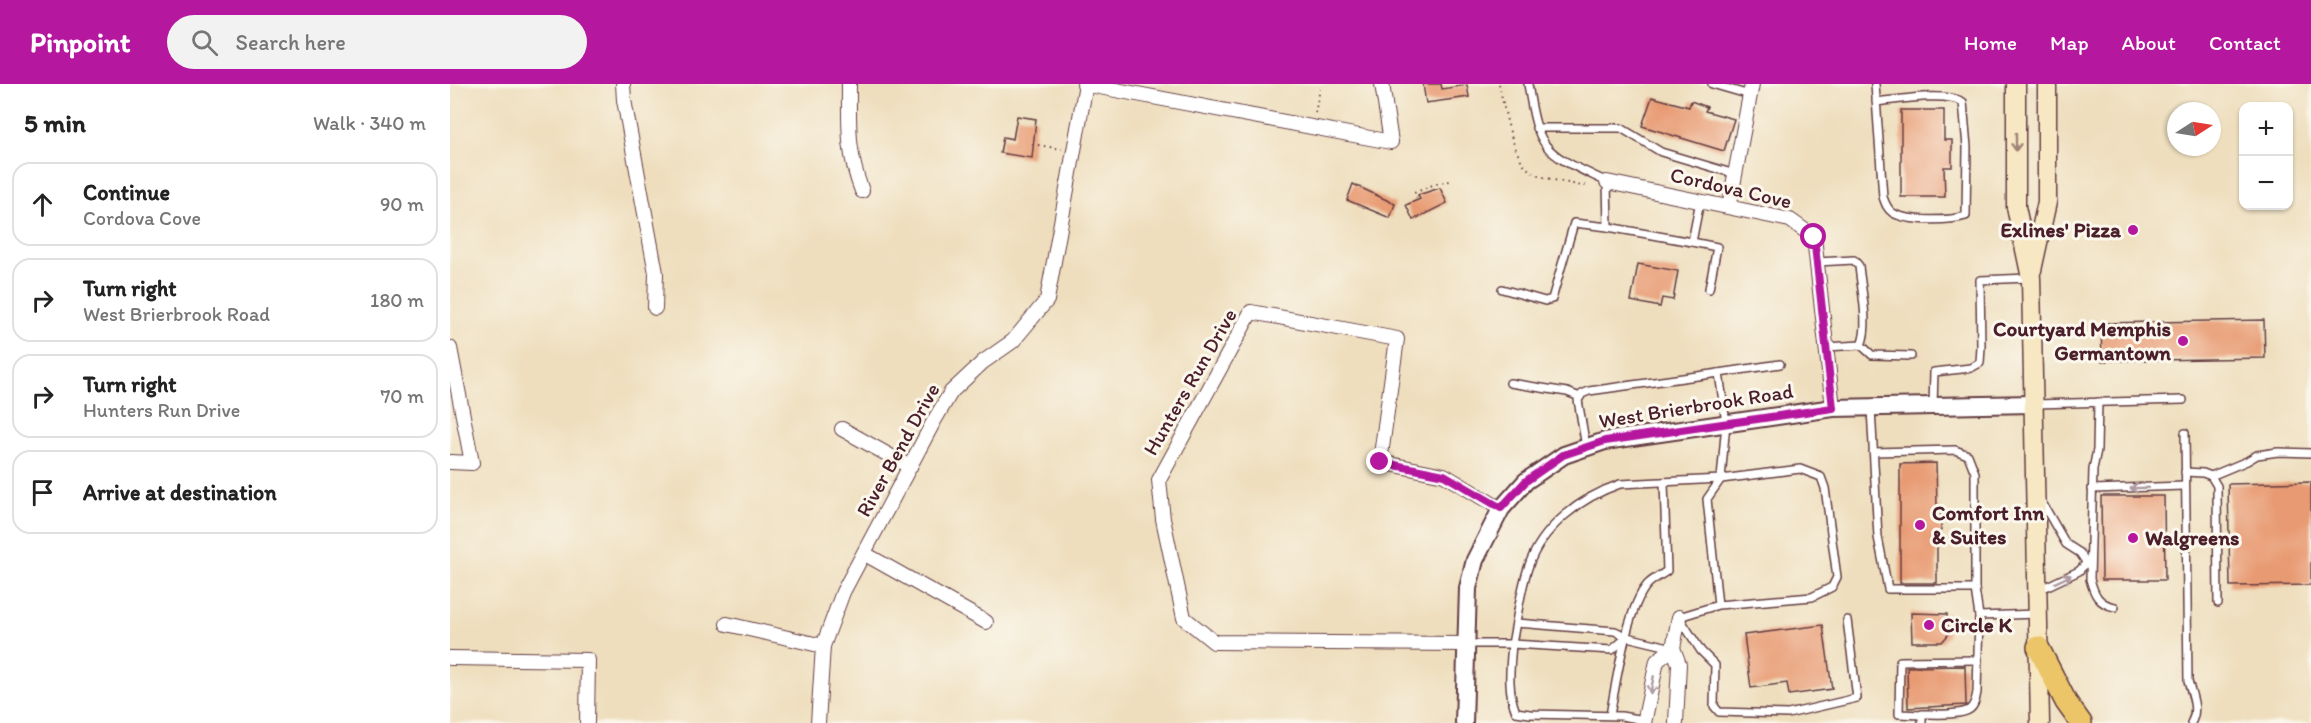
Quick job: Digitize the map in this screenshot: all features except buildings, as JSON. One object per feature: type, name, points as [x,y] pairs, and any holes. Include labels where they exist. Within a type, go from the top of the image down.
[{"type":"main road","points":[[2016,84],[2016,207],[2031,278],[2040,723]]},
{"type":"main road","points":[[2031,278],[2047,202],[2047,84]]},
{"type":"main road","points":[[2038,647],[2069,708],[2081,723]]},
{"type":"street","points":[[623,84],[656,273],[655,308]]},
{"type":"street","points":[[849,84],[849,141],[853,168],[862,191]]},
{"type":"street","points":[[1085,84],[1391,142],[1382,84]]},
{"type":"street","name":"River Bend Drive","points":[[818,723],[823,646],[843,592],[910,466],[951,392],[983,362],[1013,341],[1047,300],[1085,84]]},
{"type":"street","points":[[1729,207],[1751,89]]},
{"type":"street","name":"Cordova Cove","points":[[1607,182],[1790,220],[1814,237],[1833,408]]},
{"type":"street","name":"Hunters Run Drive","points":[[1465,644],[1214,642],[1184,618],[1163,519],[1159,480],[1251,312],[1397,339],[1380,462],[1444,475],[1501,508]]},
{"type":"street","points":[[450,348],[472,463],[450,462]]},
{"type":"street","name":"West Brierbrook Road","points":[[1464,723],[1468,588],[1475,560],[1501,508],[1526,481],[1563,455],[1605,441],[1833,408],[2033,404]]},
{"type":"street","points":[[842,429],[910,466]]},
{"type":"street","points":[[865,554],[986,622]]},
{"type":"street","points":[[1676,723],[1679,664],[1673,648],[1679,616]]},
{"type":"street","points":[[727,624],[823,646]]},
{"type":"street","points":[[1644,721],[1657,661],[1673,648]]},
{"type":"street","points":[[450,658],[588,660],[587,723]]},
{"type":"lane","points":[[1528,84],[1536,128],[1550,152],[1607,182],[1608,227]]},
{"type":"lane","points":[[1712,84],[1751,89]]},
{"type":"lane","points":[[1875,84],[1876,102],[1883,197],[1886,207],[1894,213],[1918,218],[1954,220],[1966,216],[1967,147],[1963,102],[1957,99],[1941,98],[1876,102]]},
{"type":"lane","points":[[1536,128],[1621,128],[1661,152],[1735,174]]},
{"type":"lane","points":[[1692,242],[1700,201]]},
{"type":"lane","points":[[1502,289],[1545,301],[1552,299],[1574,223],[1717,247],[1709,289]]},
{"type":"lane","points":[[1817,262],[1854,260],[1859,267],[1865,327],[1861,345]]},
{"type":"lane","points":[[1933,406],[1934,372],[1971,368],[1980,363],[1982,347],[1980,280],[2031,278]]},
{"type":"lane","points":[[1826,346],[1861,345],[1872,355],[1911,356]]},
{"type":"lane","points":[[1586,447],[1578,400],[1582,394],[1589,391],[1780,364]]},
{"type":"lane","points":[[1718,605],[1707,499],[1721,479],[1726,423],[1719,373]]},
{"type":"lane","points":[[1510,383],[1567,392],[1580,398]]},
{"type":"lane","points":[[2033,404],[2183,400]]},
{"type":"lane","points":[[2098,402],[2097,450],[2093,469],[2088,561],[2094,595],[2106,605],[2115,607]]},
{"type":"lane","points":[[1871,408],[1878,537],[1888,589],[1975,590]]},
{"type":"lane","points":[[2185,433],[2187,681],[2194,702],[2195,721]]},
{"type":"lane","points":[[1873,452],[1955,450],[1968,454],[1974,473],[1975,590],[1979,616],[1978,660],[1977,692],[1975,703],[1962,713],[1922,719],[1899,714],[1900,661],[1978,660]]},
{"type":"lane","points":[[2211,476],[2257,455],[2278,452],[2311,453]]},
{"type":"lane","points":[[1644,721],[1610,715],[1516,712],[1510,698],[1509,674],[1512,644],[1528,566],[1541,542],[1558,521],[1583,501],[1606,489],[1620,484],[1721,479],[1800,469],[1821,477],[1825,488],[1837,577],[1832,587],[1812,597],[1718,605],[1679,616],[1701,651],[1715,665],[1714,706],[1719,712],[1788,714],[1857,698],[1847,620]]},
{"type":"lane","points":[[2185,472],[2211,476],[2217,486],[2218,603]]},
{"type":"lane","points":[[1610,715],[1636,605],[1647,585],[1667,571],[1664,482]]},
{"type":"lane","points":[[2092,489],[2185,486]]},
{"type":"lane","points":[[2034,489],[2066,543],[2088,561]]},
{"type":"lane","points":[[2036,591],[2079,571],[2088,561]]},
{"type":"lane","points":[[1979,616],[2037,614]]},
{"type":"lane","points":[[1516,623],[1615,631],[1627,637],[1673,648]]},
{"type":"lane","points":[[1465,644],[1512,644],[1612,650],[1627,637]]},
{"type":"path","points":[[1312,127],[1320,89]]},
{"type":"path","points":[[1032,144],[1073,151]]},
{"type":"path","points":[[1417,198],[1414,193],[1435,184],[1450,182]]},
{"type":"place","name":"Exlines' Pizza","points":[[2133,230]]},
{"type":"place","name":"Courtyard Memphis Germantown","points":[[2183,341]]},
{"type":"place","name":"Comfort Inn & Suites","points":[[1920,525]]},
{"type":"place","name":"Walgreens","points":[[2133,538]]},
{"type":"place","name":"Circle K","points":[[1929,625]]},
{"type":"route","points":[[1380,462],[1444,475],[1501,508],[1526,481],[1563,455],[1605,441],[1833,408],[1814,237]]}]
